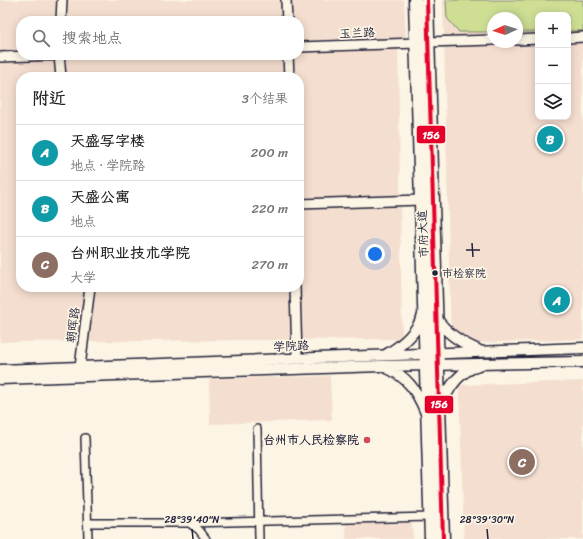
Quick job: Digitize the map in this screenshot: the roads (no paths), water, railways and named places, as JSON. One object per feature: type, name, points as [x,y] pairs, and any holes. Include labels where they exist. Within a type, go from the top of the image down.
[{"type":"main road","name":"市府大道","points":[[415,0],[422,43],[437,319],[432,353]]},
{"type":"main road","name":"市府大道","points":[[427,0],[422,43],[422,200],[425,309],[440,411],[443,539]]},
{"type":"main road","points":[[386,355],[407,340],[420,324],[425,309]]},
{"type":"main road","points":[[437,319],[442,326],[457,340],[480,351]]},
{"type":"main road","name":"学院路","points":[[0,370],[583,348]]},
{"type":"main road","name":"学院路","points":[[0,379],[381,366],[583,362]]},
{"type":"main road","points":[[440,411],[448,390],[456,379],[476,367],[489,364]]},
{"type":"main road","name":"市府大道","points":[[432,539],[428,418],[433,365]]},
{"type":"main road","points":[[381,366],[401,375],[410,383],[428,418]]},
{"type":"street","points":[[61,16],[62,0]]},
{"type":"street","points":[[286,0],[287,16]]},
{"type":"street","points":[[571,38],[583,38]]},
{"type":"street","points":[[523,40],[535,39]]},
{"type":"street","name":"玉兰路","points":[[304,47],[487,40]]},
{"type":"street","points":[[0,57],[16,56]]},
{"type":"street","points":[[59,60],[61,72]]},
{"type":"street","points":[[288,60],[289,72]]},
{"type":"street","points":[[304,204],[422,200]]},
{"type":"street","name":"朝晖路","points":[[80,367],[89,292]]},
{"type":"street","points":[[295,292],[297,358]]},
{"type":"street","points":[[257,429],[259,539]]},
{"type":"street","points":[[85,438],[88,539]]},
{"type":"street","points":[[88,523],[188,523],[431,517]]},
{"type":"street","points":[[188,523],[199,530],[206,539]]},
{"type":"place","name":"天盛公寓","points":[[550,139]]},
{"type":"place","name":"市检察院","points":[[435,273]]},
{"type":"place","name":"天盛写字楼","points":[[557,300]]},
{"type":"place","name":"台州市人民检察院","points":[[367,440]]},
{"type":"place","name":"台州职业技术学院","points":[[522,462]]}]
